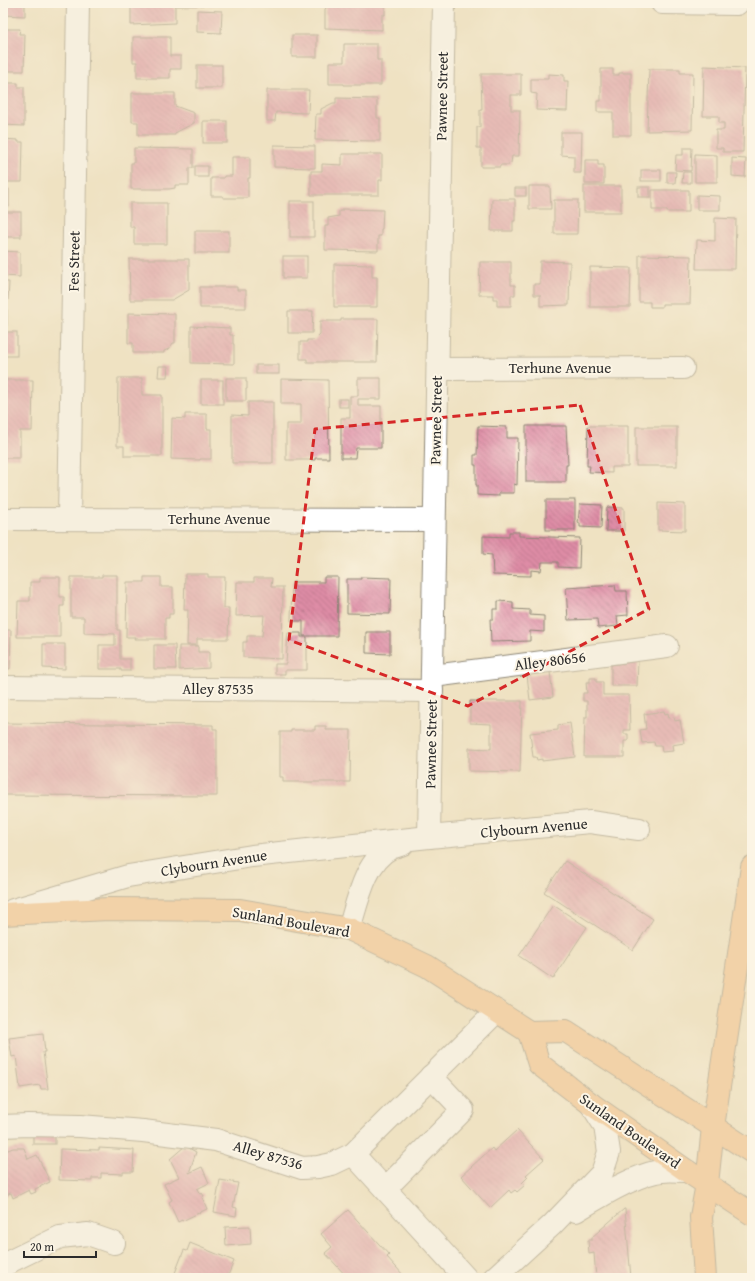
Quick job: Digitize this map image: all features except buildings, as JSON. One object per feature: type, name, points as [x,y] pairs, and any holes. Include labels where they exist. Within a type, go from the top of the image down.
[{"type":"main road","points":[[705,1278],[701,1217],[752,867]]},
{"type":"main road","name":"Sunland Boulevard","points":[[3,913],[110,909],[240,910],[349,930],[427,966],[529,1032],[539,1064],[591,1104],[752,1214]]},
{"type":"main road","points":[[529,1032],[566,1031],[752,1152]]},
{"type":"street","name":"Fes Street","points":[[69,518],[78,3]]},
{"type":"street","name":"Pawnee Street","points":[[429,837],[433,683],[434,520],[444,3]]},
{"type":"street","points":[[662,3],[737,4]]},
{"type":"street","name":"Terhune Avenue","points":[[438,369],[683,368]]},
{"type":"street","name":"Terhune Avenue","points":[[3,519],[434,520]]},
{"type":"street","name":"Alley 80656","points":[[433,683],[667,646]]},
{"type":"street","name":"Alley 87535","points":[[3,687],[433,683]]},
{"type":"street","name":"Clybourn Avenue","points":[[3,913],[128,876],[252,856],[590,822],[639,829]]},
{"type":"street","name":"Clybourn Avenue","points":[[349,930],[366,875],[378,858],[391,848],[429,837]]},
{"type":"street","name":"Alley 87536","points":[[3,1126],[80,1126],[143,1131],[216,1140],[302,1168],[332,1164],[353,1154],[497,1011]]},
{"type":"street","points":[[385,1189],[463,1110],[431,1076]]},
{"type":"street","points":[[507,1274],[602,1173],[609,1152],[605,1126],[591,1104]]},
{"type":"street","points":[[353,1154],[466,1278]]},
{"type":"street","points":[[552,1225],[598,1197],[641,1176],[661,1171],[687,1171]]},
{"type":"street","points":[[3,1268],[11,1261],[60,1237],[88,1234],[114,1243]]},
{"type":"highlighted area","points":[[580,405],[649,609],[468,706],[289,640],[315,429]]}]
